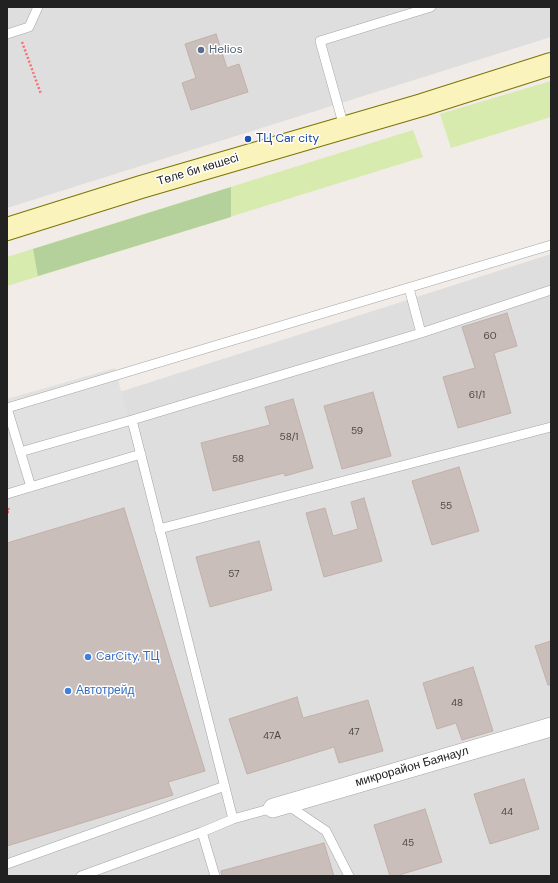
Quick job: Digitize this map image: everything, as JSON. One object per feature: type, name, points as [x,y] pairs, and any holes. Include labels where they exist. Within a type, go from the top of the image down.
[{"type":"street","name":"Төле би көшесі","points":[[7,230],[142,187],[422,105],[551,64]]},
{"type":"street","name":"микрорайон Баянаул","points":[[279,806],[551,727]]},
{"type":"lane","points":[[7,34],[29,27],[38,7]]},
{"type":"lane","points":[[344,127],[320,40],[431,7]]},
{"type":"lane","points":[[31,487],[7,408],[551,245]]},
{"type":"lane","points":[[409,288],[421,333]]},
{"type":"lane","points":[[20,452],[421,333],[551,290]]},
{"type":"lane","points":[[132,420],[233,819]]},
{"type":"lane","points":[[159,528],[551,427]]},
{"type":"lane","points":[[7,494],[141,454]]},
{"type":"lane","points":[[7,864],[225,786]]},
{"type":"lane","points":[[81,876],[98,873],[233,819],[279,806],[326,831],[349,876]]},
{"type":"lane","points":[[202,832],[215,876]]},
{"type":"path","points":[[18,30],[41,94]]},
{"type":"shaded area","points":[[7,7],[551,7],[551,37],[7,208]]},
{"type":"shaded area","points":[[551,254],[551,876],[7,876],[7,428]]},
{"type":"shaded area","points":[[115,368],[138,455],[7,495],[7,399]]},
{"type":"green space","points":[[551,81],[551,117],[451,148],[440,114]]},
{"type":"green space","points":[[413,130],[423,157],[7,286],[7,257]]},
{"type":"green space","points":[[231,187],[231,217],[38,276],[33,249]]},
{"type":"building","points":[[216,34],[227,68],[239,64],[248,92],[191,110],[182,83],[196,78],[185,44]]},
{"type":"building","points":[[507,313],[517,346],[494,353],[511,413],[458,428],[443,377],[475,368],[462,327]]},
{"type":"building","points":[[373,392],[391,456],[342,469],[324,406]]},
{"type":"building","points":[[293,399],[313,468],[285,476],[284,473],[213,491],[201,443],[270,425],[265,407]]},
{"type":"building","points":[[459,467],[479,531],[432,545],[412,481]]},
{"type":"building","points":[[364,498],[382,561],[324,577],[306,513],[325,508],[333,536],[358,529],[351,502]]},
{"type":"building","name":"CarCity, ТЦ","points":[[124,508],[205,771],[168,782],[173,795],[7,846],[7,543]]},
{"type":"building","points":[[259,541],[272,590],[210,607],[196,557]]},
{"type":"building","points":[[551,641],[551,685],[548,685],[535,646]]},
{"type":"building","points":[[473,667],[493,731],[462,740],[456,723],[437,729],[423,683]]},
{"type":"building","points":[[297,697],[303,718],[368,700],[383,751],[339,763],[334,747],[247,774],[229,719]]},
{"type":"building","points":[[524,779],[539,829],[490,844],[474,794]]},
{"type":"building","points":[[425,809],[442,862],[396,876],[390,876],[374,825]]},
{"type":"building","points":[[324,843],[334,876],[222,876],[221,871]]},
{"type":"place","name":"Helios","points":[[201,50]]},
{"type":"place","name":"ТЦ Car city","points":[[248,139]]},
{"type":"place","name":"CarCity, ТЦ","points":[[88,657]]},
{"type":"place","name":"Автотрейд","points":[[68,691]]}]
